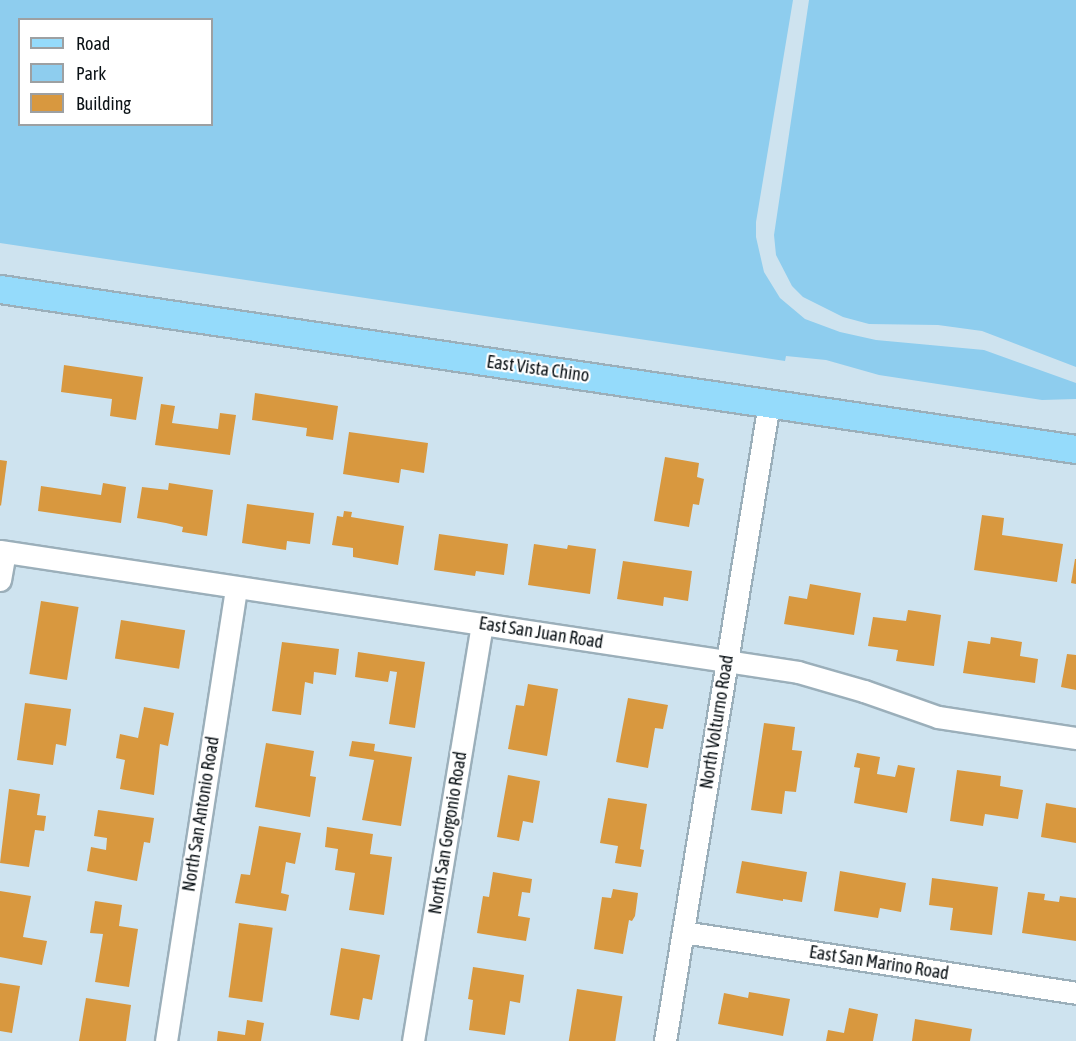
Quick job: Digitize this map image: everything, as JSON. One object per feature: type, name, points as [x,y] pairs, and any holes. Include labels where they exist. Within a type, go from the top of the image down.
[{"type":"main road","name":"East Vista Chino","points":[[0,289],[1076,448]]},
{"type":"street","name":"North Volturno Road","points":[[665,1041],[769,403]]},
{"type":"street","name":"East San Juan Road","points":[[2,551],[798,672],[864,691],[938,717],[1076,738]]},
{"type":"street","points":[[0,580],[2,551]]},
{"type":"street","name":"North San Antonio Road","points":[[166,1041],[236,587]]},
{"type":"street","name":"North San Gorgonio Road","points":[[414,1041],[482,624]]},
{"type":"street","name":"East San Marino Road","points":[[683,932],[1076,993]]},
{"type":"green space","points":[[0,0],[793,0],[756,222],[756,237],[764,272],[780,298],[805,319],[840,332],[876,340],[984,350],[1076,383],[1076,399],[1042,400],[879,375],[826,360],[786,356],[785,361],[0,243]]},
{"type":"green space","points":[[809,0],[1076,0],[1076,367],[982,331],[938,325],[869,324],[843,317],[803,297],[792,286],[776,255],[774,235]]},
{"type":"building","points":[[64,365],[143,377],[136,420],[110,416],[112,399],[61,392]]},
{"type":"building","points":[[255,393],[338,406],[333,440],[306,436],[307,428],[252,420]]},
{"type":"building","points":[[161,404],[175,406],[172,423],[218,429],[220,413],[236,415],[230,455],[155,445]]},
{"type":"building","points":[[349,432],[428,443],[424,473],[401,469],[399,483],[343,474]]},
{"type":"building","points":[[665,457],[699,463],[697,477],[704,479],[699,505],[693,504],[689,527],[654,521]]},
{"type":"building","points":[[0,460],[7,461],[1,506],[0,505]]},
{"type":"building","points":[[103,483],[126,487],[121,523],[38,511],[41,486],[101,495]]},
{"type":"building","points":[[169,483],[213,490],[207,536],[182,532],[183,527],[137,518],[142,487],[168,490]]},
{"type":"building","points":[[247,504],[314,513],[310,544],[287,541],[286,550],[242,543]]},
{"type":"building","points":[[344,511],[352,512],[351,517],[404,526],[398,565],[353,557],[353,548],[332,545],[337,516],[343,517]]},
{"type":"building","points":[[982,515],[1004,518],[1002,535],[1063,544],[1057,582],[974,570]]},
{"type":"building","points":[[439,534],[508,544],[504,575],[476,571],[475,576],[434,570]]},
{"type":"building","points":[[534,544],[567,549],[568,545],[596,549],[590,594],[528,585]]},
{"type":"building","points":[[1076,559],[1076,584],[1071,583]]},
{"type":"building","points":[[623,561],[692,571],[688,601],[664,597],[663,606],[617,599]]},
{"type":"building","points":[[810,584],[861,593],[854,635],[784,624],[789,596],[807,599]]},
{"type":"building","points":[[41,601],[79,607],[67,680],[29,674]]},
{"type":"building","points":[[908,610],[941,615],[934,666],[896,661],[898,650],[868,646],[873,617],[906,621]]},
{"type":"building","points":[[121,620],[185,630],[179,669],[115,659]]},
{"type":"building","points":[[991,637],[1022,642],[1020,656],[1038,659],[1035,683],[963,673],[968,641],[990,644]]},
{"type":"building","points":[[282,642],[339,649],[336,675],[314,672],[313,684],[305,682],[301,715],[272,711]]},
{"type":"building","points":[[358,652],[425,662],[415,728],[389,724],[397,672],[390,671],[388,682],[355,677]]},
{"type":"building","points":[[1067,654],[1076,655],[1076,690],[1061,687]]},
{"type":"building","points":[[528,684],[558,689],[547,756],[508,749],[516,705],[524,706]]},
{"type":"building","points":[[628,698],[668,705],[663,729],[655,728],[648,768],[616,762]]},
{"type":"building","points":[[25,703],[71,709],[66,746],[56,744],[53,765],[17,760]]},
{"type":"building","points":[[144,707],[174,713],[168,746],[160,744],[154,795],[120,789],[125,760],[116,758],[120,734],[138,738]]},
{"type":"building","points":[[764,723],[795,727],[792,750],[802,751],[796,792],[785,791],[782,814],[751,810]]},
{"type":"building","points":[[352,741],[375,744],[374,751],[412,757],[401,826],[362,820],[374,760],[349,756]]},
{"type":"building","points":[[266,743],[314,751],[310,776],[316,777],[310,817],[255,807]]},
{"type":"building","points":[[857,753],[880,757],[877,774],[895,777],[898,765],[915,768],[907,813],[854,803],[860,768],[854,767]]},
{"type":"building","points":[[957,770],[1001,776],[1000,786],[1023,790],[1018,819],[985,814],[983,826],[950,821]]},
{"type":"building","points":[[508,775],[540,781],[533,823],[523,821],[519,841],[497,837]]},
{"type":"building","points":[[9,789],[40,794],[37,815],[46,816],[44,831],[35,830],[29,867],[0,863]]},
{"type":"building","points":[[608,798],[647,804],[640,849],[644,850],[641,867],[615,863],[618,846],[600,843]]},
{"type":"building","points":[[1046,803],[1076,808],[1076,843],[1041,837]]},
{"type":"building","points":[[98,810],[154,818],[150,843],[144,842],[137,881],[87,871],[91,847],[106,850],[107,838],[94,836]]},
{"type":"building","points":[[259,826],[301,833],[295,864],[286,862],[281,893],[289,895],[286,911],[235,903],[241,874],[250,875]]},
{"type":"building","points":[[327,827],[373,834],[370,854],[392,857],[384,915],[349,910],[355,873],[335,870],[338,849],[325,847]]},
{"type":"building","points":[[742,861],[807,872],[802,902],[736,893]]},
{"type":"building","points":[[840,871],[906,883],[901,912],[880,908],[878,918],[834,911]]},
{"type":"building","points":[[493,872],[532,879],[530,893],[522,892],[518,916],[530,918],[526,941],[477,933],[483,896],[489,897]]},
{"type":"building","points":[[932,878],[998,887],[992,935],[950,930],[953,908],[929,905]]},
{"type":"building","points":[[613,889],[638,893],[635,916],[632,921],[629,920],[623,954],[594,949],[602,897],[611,898]]},
{"type":"building","points":[[0,891],[31,896],[23,937],[47,941],[42,965],[0,957]]},
{"type":"building","points":[[1028,892],[1045,894],[1044,900],[1059,902],[1060,896],[1076,898],[1076,941],[1022,933]]},
{"type":"building","points":[[95,901],[122,905],[119,926],[138,929],[129,987],[95,982],[103,934],[90,933]]},
{"type":"building","points":[[239,923],[273,928],[262,1002],[229,997]]},
{"type":"building","points":[[341,948],[380,955],[372,1000],[363,998],[359,1020],[330,1015]]},
{"type":"building","points":[[473,967],[524,975],[520,1003],[510,1001],[505,1035],[469,1030],[473,1000],[468,999]]},
{"type":"building","points":[[0,983],[20,986],[12,1033],[0,1031]]},
{"type":"building","points":[[577,989],[622,996],[615,1041],[569,1041]]},
{"type":"building","points":[[749,992],[790,999],[783,1036],[718,1024],[724,993],[748,998]]},
{"type":"building","points":[[86,998],[131,1005],[126,1041],[79,1041]]},
{"type":"building","points":[[849,1008],[878,1014],[873,1041],[826,1041],[828,1030],[844,1033]]},
{"type":"building","points":[[915,1019],[972,1029],[970,1041],[912,1041]]},
{"type":"building","points":[[247,1020],[264,1023],[261,1041],[217,1041],[218,1031],[245,1035]]}]
